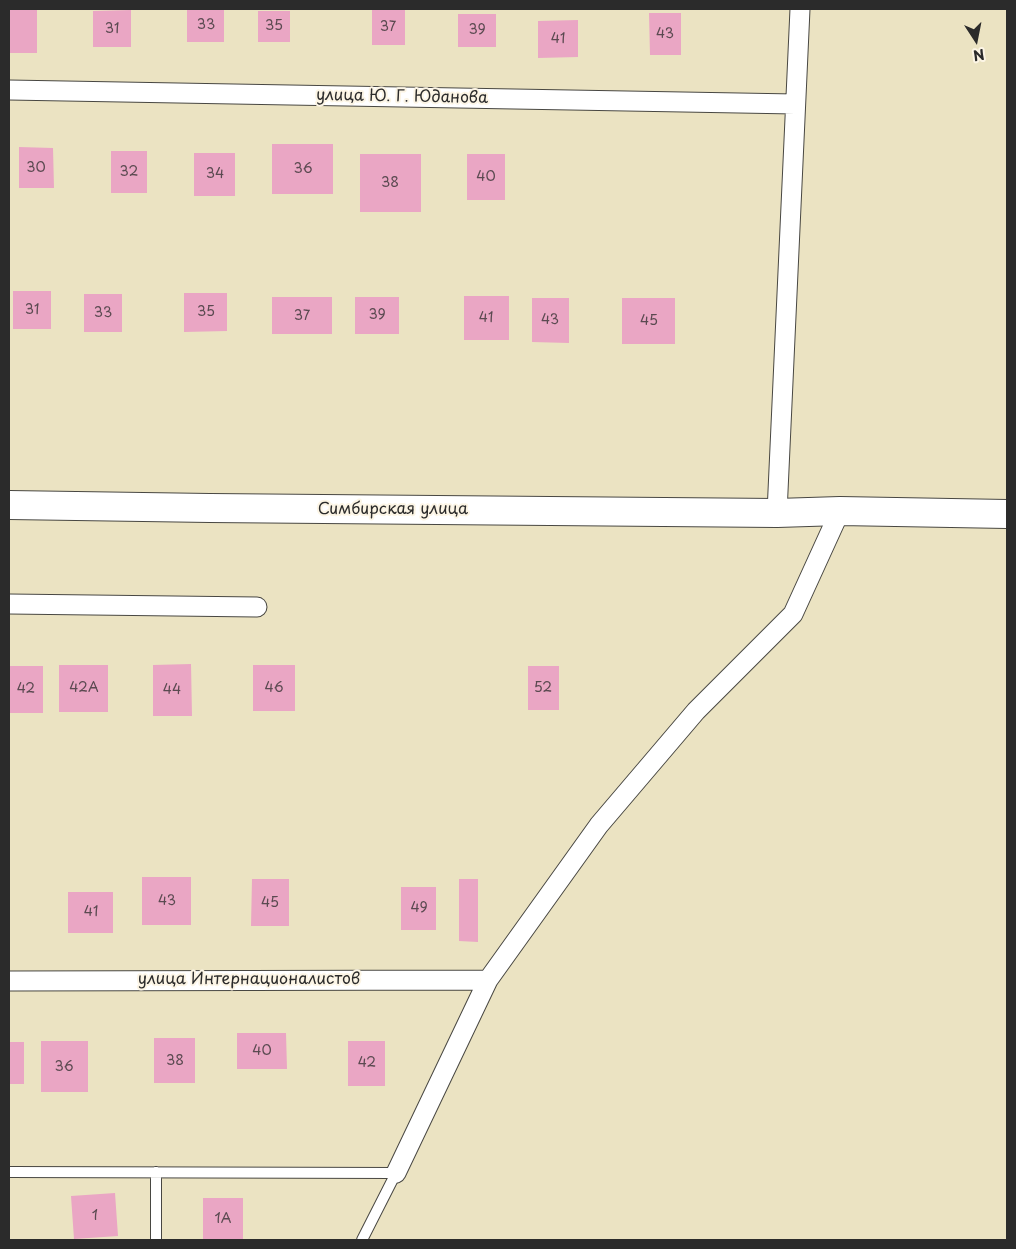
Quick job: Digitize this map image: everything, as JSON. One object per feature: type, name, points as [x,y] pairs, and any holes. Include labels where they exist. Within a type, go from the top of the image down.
[{"type":"main road","name":"Симбирская улица","points":[[9,505],[1007,514]]},
{"type":"street","points":[[777,513],[800,9]]},
{"type":"street","name":"улица Ю. Г. Юданова","points":[[9,90],[795,104]]},
{"type":"street","points":[[396,1173],[488,980],[599,825],[696,711],[793,614],[840,511]]},
{"type":"street","points":[[9,604],[258,607]]},
{"type":"street","name":"улица Интернационалистов","points":[[9,981],[488,980]]},
{"type":"lane","points":[[9,1172],[396,1173],[362,1240]]},
{"type":"lane","points":[[156,1172],[156,1240]]},
{"type":"building","points":[[9,9],[37,9],[37,53],[9,53]]},
{"type":"building","points":[[187,9],[224,9],[224,42],[187,42]]},
{"type":"building","points":[[372,9],[405,9],[405,45],[372,45]]},
{"type":"building","points":[[131,10],[131,47],[93,47],[93,11]]},
{"type":"building","points":[[258,11],[290,11],[290,42],[258,42]]},
{"type":"building","points":[[649,13],[681,13],[681,55],[650,55]]},
{"type":"building","points":[[458,14],[496,14],[496,47],[458,47]]},
{"type":"building","points":[[578,20],[578,57],[538,58],[538,21]]},
{"type":"building","points":[[272,144],[333,144],[333,194],[272,194]]},
{"type":"building","points":[[19,147],[53,148],[54,188],[19,188]]},
{"type":"building","points":[[111,151],[147,151],[147,193],[111,193]]},
{"type":"building","points":[[194,153],[235,153],[235,196],[194,196]]},
{"type":"building","points":[[360,154],[421,154],[421,212],[360,212]]},
{"type":"building","points":[[467,154],[505,154],[505,200],[467,200]]},
{"type":"building","points":[[13,291],[51,291],[51,329],[13,329]]},
{"type":"building","points":[[184,293],[227,293],[227,331],[184,332]]},
{"type":"building","points":[[84,294],[122,294],[122,332],[84,332]]},
{"type":"building","points":[[464,296],[509,296],[509,340],[464,340]]},
{"type":"building","points":[[272,297],[332,297],[332,334],[272,334]]},
{"type":"building","points":[[355,297],[399,297],[399,334],[355,334]]},
{"type":"building","points":[[532,298],[569,298],[569,343],[532,342]]},
{"type":"building","points":[[622,298],[675,298],[675,344],[622,344]]},
{"type":"building","points":[[191,664],[192,716],[153,716],[153,665]]},
{"type":"building","points":[[59,665],[108,665],[108,712],[59,712]]},
{"type":"building","points":[[253,665],[295,665],[295,711],[253,711]]},
{"type":"building","points":[[9,666],[43,666],[43,713],[9,713]]},
{"type":"building","points":[[528,666],[559,666],[559,710],[528,710]]},
{"type":"building","points":[[142,877],[191,877],[191,925],[142,925]]},
{"type":"building","points":[[252,879],[289,879],[289,926],[251,926]]},
{"type":"building","points":[[459,879],[478,879],[478,942],[459,941]]},
{"type":"building","points":[[401,887],[436,887],[436,930],[401,930]]},
{"type":"building","points":[[68,892],[113,892],[113,933],[68,933]]},
{"type":"building","points":[[237,1033],[286,1033],[287,1069],[237,1069]]},
{"type":"building","points":[[154,1038],[195,1038],[195,1083],[154,1083]]},
{"type":"building","points":[[41,1041],[88,1041],[88,1092],[41,1092]]},
{"type":"building","points":[[348,1041],[385,1041],[385,1086],[348,1086]]},
{"type":"building","points":[[9,1042],[24,1042],[24,1084],[9,1084]]},
{"type":"building","points":[[115,1193],[118,1236],[74,1239],[71,1196]]},
{"type":"building","points":[[203,1198],[243,1198],[243,1240],[203,1240]]}]
